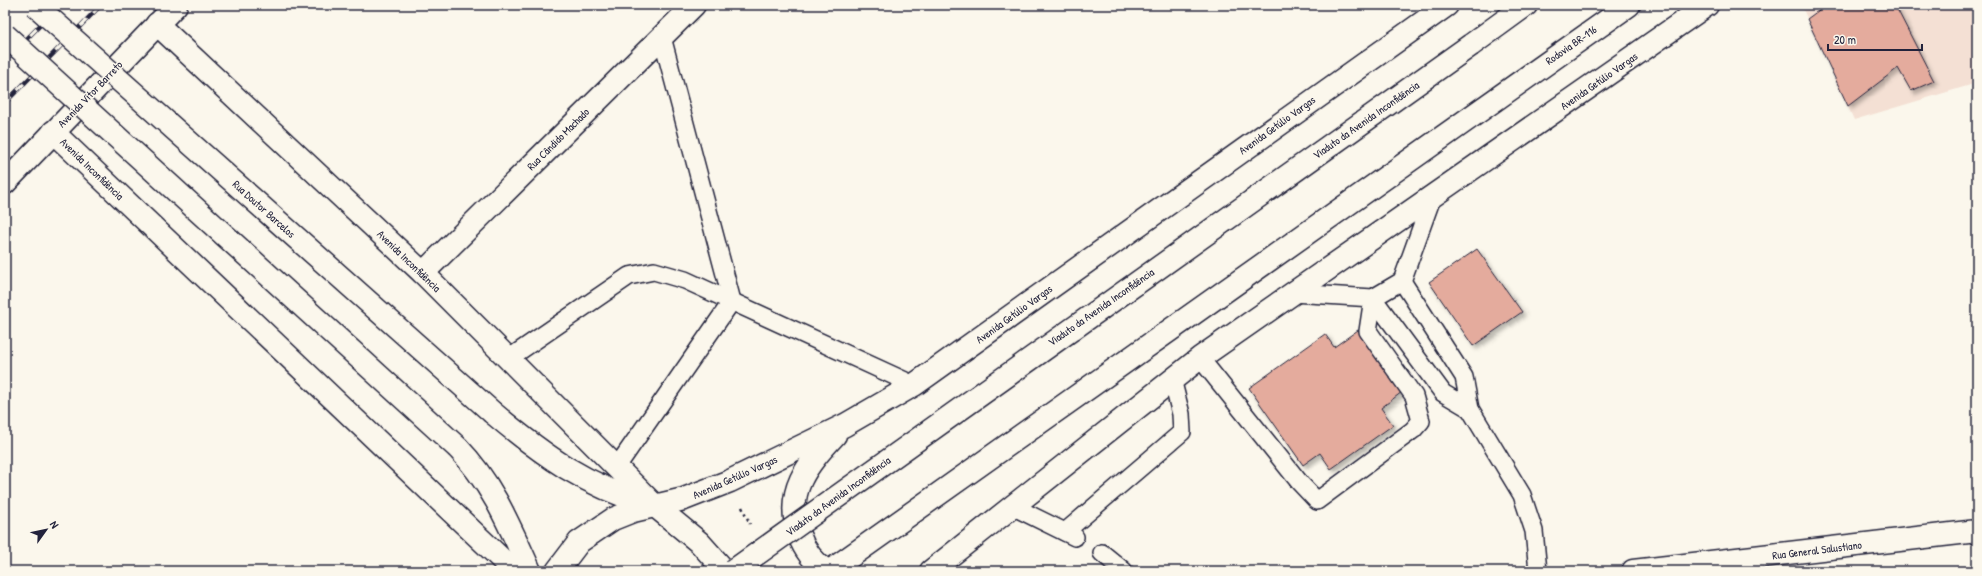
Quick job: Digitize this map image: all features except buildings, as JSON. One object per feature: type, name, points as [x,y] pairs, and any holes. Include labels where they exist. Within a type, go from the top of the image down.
[{"type":"main road","name":"Rua Doutor Barcelos","points":[[35,5],[494,413]]},
{"type":"main road","name":"Avenida Vitor Barreto","points":[[5,183],[176,5]]},
{"type":"main road","name":"Rua Cândido Machado","points":[[423,273],[694,5]]},
{"type":"main road","name":"Avenida Getúlio Vargas","points":[[557,571],[579,542],[597,528],[613,519],[705,492],[845,425],[914,385],[1447,5]]},
{"type":"main road","name":"Viaduto da Avenida Inconfidência","points":[[733,571],[1526,5]]},
{"type":"main road","name":"Rodovia BR-116","points":[[830,571],[1629,5]]},
{"type":"main road","name":"Avenida Getúlio Vargas","points":[[930,570],[1200,358],[1292,292],[1707,5]]},
{"type":"main road","name":"Avenida Inconfidência","points":[[157,24],[423,273],[654,506],[700,543],[725,571]]},
{"type":"main road","points":[[5,35],[473,463],[497,501],[530,571]]},
{"type":"main road","name":"Avenida Inconfidência","points":[[53,132],[514,571]]},
{"type":"main road","name":"Avenida Inconfidência","points":[[494,413],[528,442],[572,471],[605,489],[654,506]]},
{"type":"main road","points":[[827,571],[810,556],[802,542],[796,525],[794,511],[795,496],[800,480],[809,464],[845,425]]},
{"type":"main road","name":"Rua General Salustiano","points":[[1633,571],[1977,531]]},
{"type":"lane","points":[[616,468],[732,301],[662,37]]},
{"type":"lane","points":[[1292,292],[1373,298],[1402,281],[1433,195]]},
{"type":"lane","points":[[508,359],[629,276],[654,271],[685,280],[914,385]]},
{"type":"lane","points":[[1402,281],[1464,377],[1470,409],[1522,495],[1534,531],[1538,571]]},
{"type":"lane","points":[[1200,358],[1300,483],[1318,502],[1413,430],[1421,421],[1414,396],[1368,331],[1373,298]]},
{"type":"lane","points":[[1373,298],[1443,392],[1470,409]]},
{"type":"lane","points":[[1012,506],[1070,535],[1182,432],[1181,414],[1172,379]]},
{"type":"lane","points":[[1102,553],[1124,571]]},
{"type":"shaded area","points":[[1801,5],[1972,5],[1977,17],[1977,83],[1854,120]]},
{"type":"railway","points":[[5,61],[60,5]]},
{"type":"railway","points":[[5,103],[101,5]]}]
